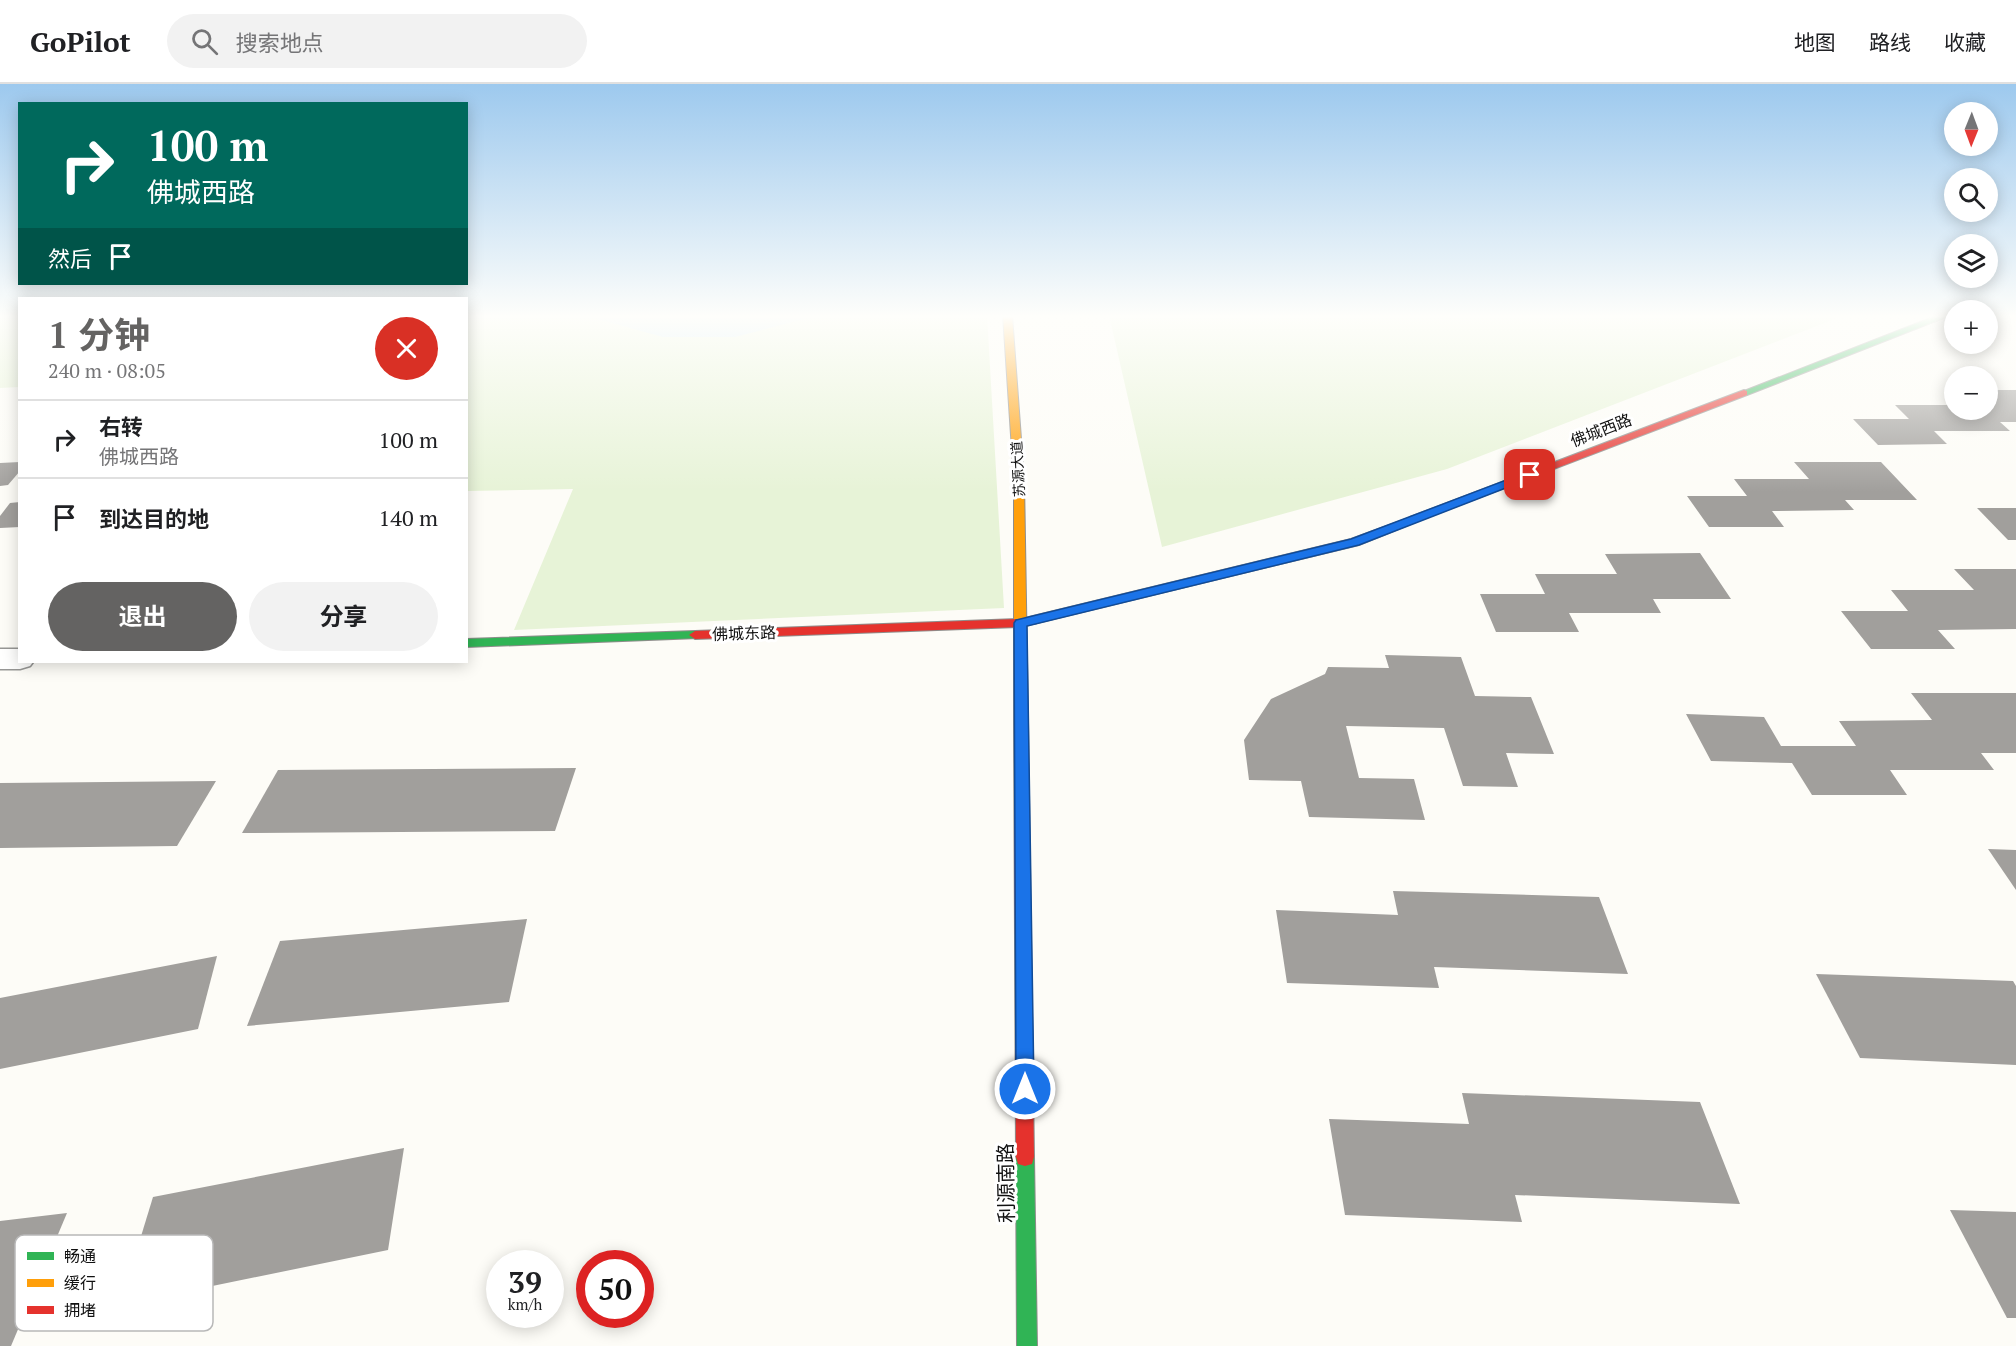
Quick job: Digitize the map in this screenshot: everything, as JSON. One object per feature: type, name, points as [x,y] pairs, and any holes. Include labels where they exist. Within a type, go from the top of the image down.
[{"type":"main road","name":"苏源大道","points":[[1011,374],[1019,480],[1020,623]]},
{"type":"main road","name":"佛城西路","points":[[1020,623],[1355,542],[1793,374]]},
{"type":"main road","name":"佛城东路","points":[[468,643],[1020,623]]},
{"type":"main road","name":"利源南路","points":[[1020,623],[1027,1346]]},
{"type":"street","points":[[0,659],[18,659]]},
{"type":"green space","points":[[0,374],[18,374],[18,387],[0,388]]},
{"type":"green space","points":[[468,374],[990,374],[1004,608],[514,630],[573,489],[468,491]]},
{"type":"green space","points":[[1122,374],[1693,374],[1447,469],[1162,547]]},
{"type":"building","points":[[1998,390],[2016,390],[2016,422],[2000,422],[2010,431],[1934,431],[1947,444],[1878,445],[1853,419],[1909,419],[1895,405],[1944,405],[1944,420],[1998,420]]},
{"type":"building","points":[[18,462],[18,473],[8,485],[0,486],[0,463]]},
{"type":"building","points":[[1794,462],[1881,462],[1917,500],[1845,500],[1854,510],[1772,511],[1784,527],[1709,527],[1687,496],[1747,496],[1734,479],[1809,479]]},
{"type":"building","points":[[18,502],[18,527],[0,528],[0,516],[10,503]]},
{"type":"building","points":[[1977,508],[2016,508],[2016,540],[2008,540]]},
{"type":"building","points":[[1700,553],[1731,599],[1653,599],[1661,613],[1569,613],[1579,632],[1496,632],[1480,594],[1545,594],[1535,574],[1617,574],[1605,554]]},
{"type":"building","points":[[1954,569],[2016,569],[2016,629],[1938,630],[1955,649],[1871,649],[1841,611],[1908,611],[1891,590],[1974,590]]},
{"type":"building","points":[[1385,655],[1461,657],[1475,696],[1531,697],[1554,754],[1506,753],[1518,787],[1463,786],[1444,728],[1346,726],[1359,778],[1414,779],[1425,820],[1309,817],[1301,781],[1249,780],[1244,740],[1271,699],[1325,674],[1328,667],[1389,668]]},
{"type":"building","points":[[1911,693],[2016,693],[2016,753],[1981,753],[1994,770],[1890,770],[1907,795],[1812,795],[1792,763],[1711,761],[1686,714],[1764,717],[1781,746],[1856,746],[1839,721],[1932,720]]},
{"type":"building","points":[[576,768],[555,831],[242,833],[278,770]]},
{"type":"building","points":[[216,781],[177,846],[0,848],[0,783]]},
{"type":"building","points":[[1988,849],[2016,850],[2016,890]]},
{"type":"building","points":[[1393,891],[1599,897],[1628,974],[1434,967],[1439,988],[1287,983],[1276,910],[1398,915]]},
{"type":"building","points":[[527,919],[509,1002],[247,1026],[280,941]]},
{"type":"building","points":[[217,956],[198,1029],[0,1069],[0,998]]},
{"type":"building","points":[[1816,974],[2013,981],[2016,986],[2016,1065],[1860,1058]]},
{"type":"building","points":[[1462,1093],[1700,1102],[1740,1204],[1515,1195],[1522,1222],[1345,1215],[1329,1119],[1469,1124]]},
{"type":"building","points":[[404,1148],[388,1250],[213,1286],[213,1235],[141,1235],[153,1197]]},
{"type":"building","points":[[1950,1210],[2016,1212],[2016,1318],[2007,1318]]},
{"type":"building","points":[[67,1213],[58,1235],[15,1235],[15,1331],[17,1331],[11,1346],[0,1346],[0,1221]]},
{"type":"traffic: fast","points":[[1744,393],[1793,374]]},
{"type":"traffic: fast","points":[[468,643],[695,635]]},
{"type":"traffic: fast","points":[[1025,1157],[1027,1346]]},
{"type":"traffic: slow","points":[[1011,374],[1019,480],[1021,722]]},
{"type":"traffic: slow","points":[[1033,620],[1355,542],[1414,519]]},
{"type":"traffic: jam","points":[[1414,519],[1744,393]]},
{"type":"traffic: jam","points":[[695,635],[1021,623],[1033,620]]},
{"type":"traffic: jam","points":[[1021,722],[1025,1157]]},
{"type":"route","points":[[1025,1089],[1020,623],[1355,542],[1530,475]]}]
